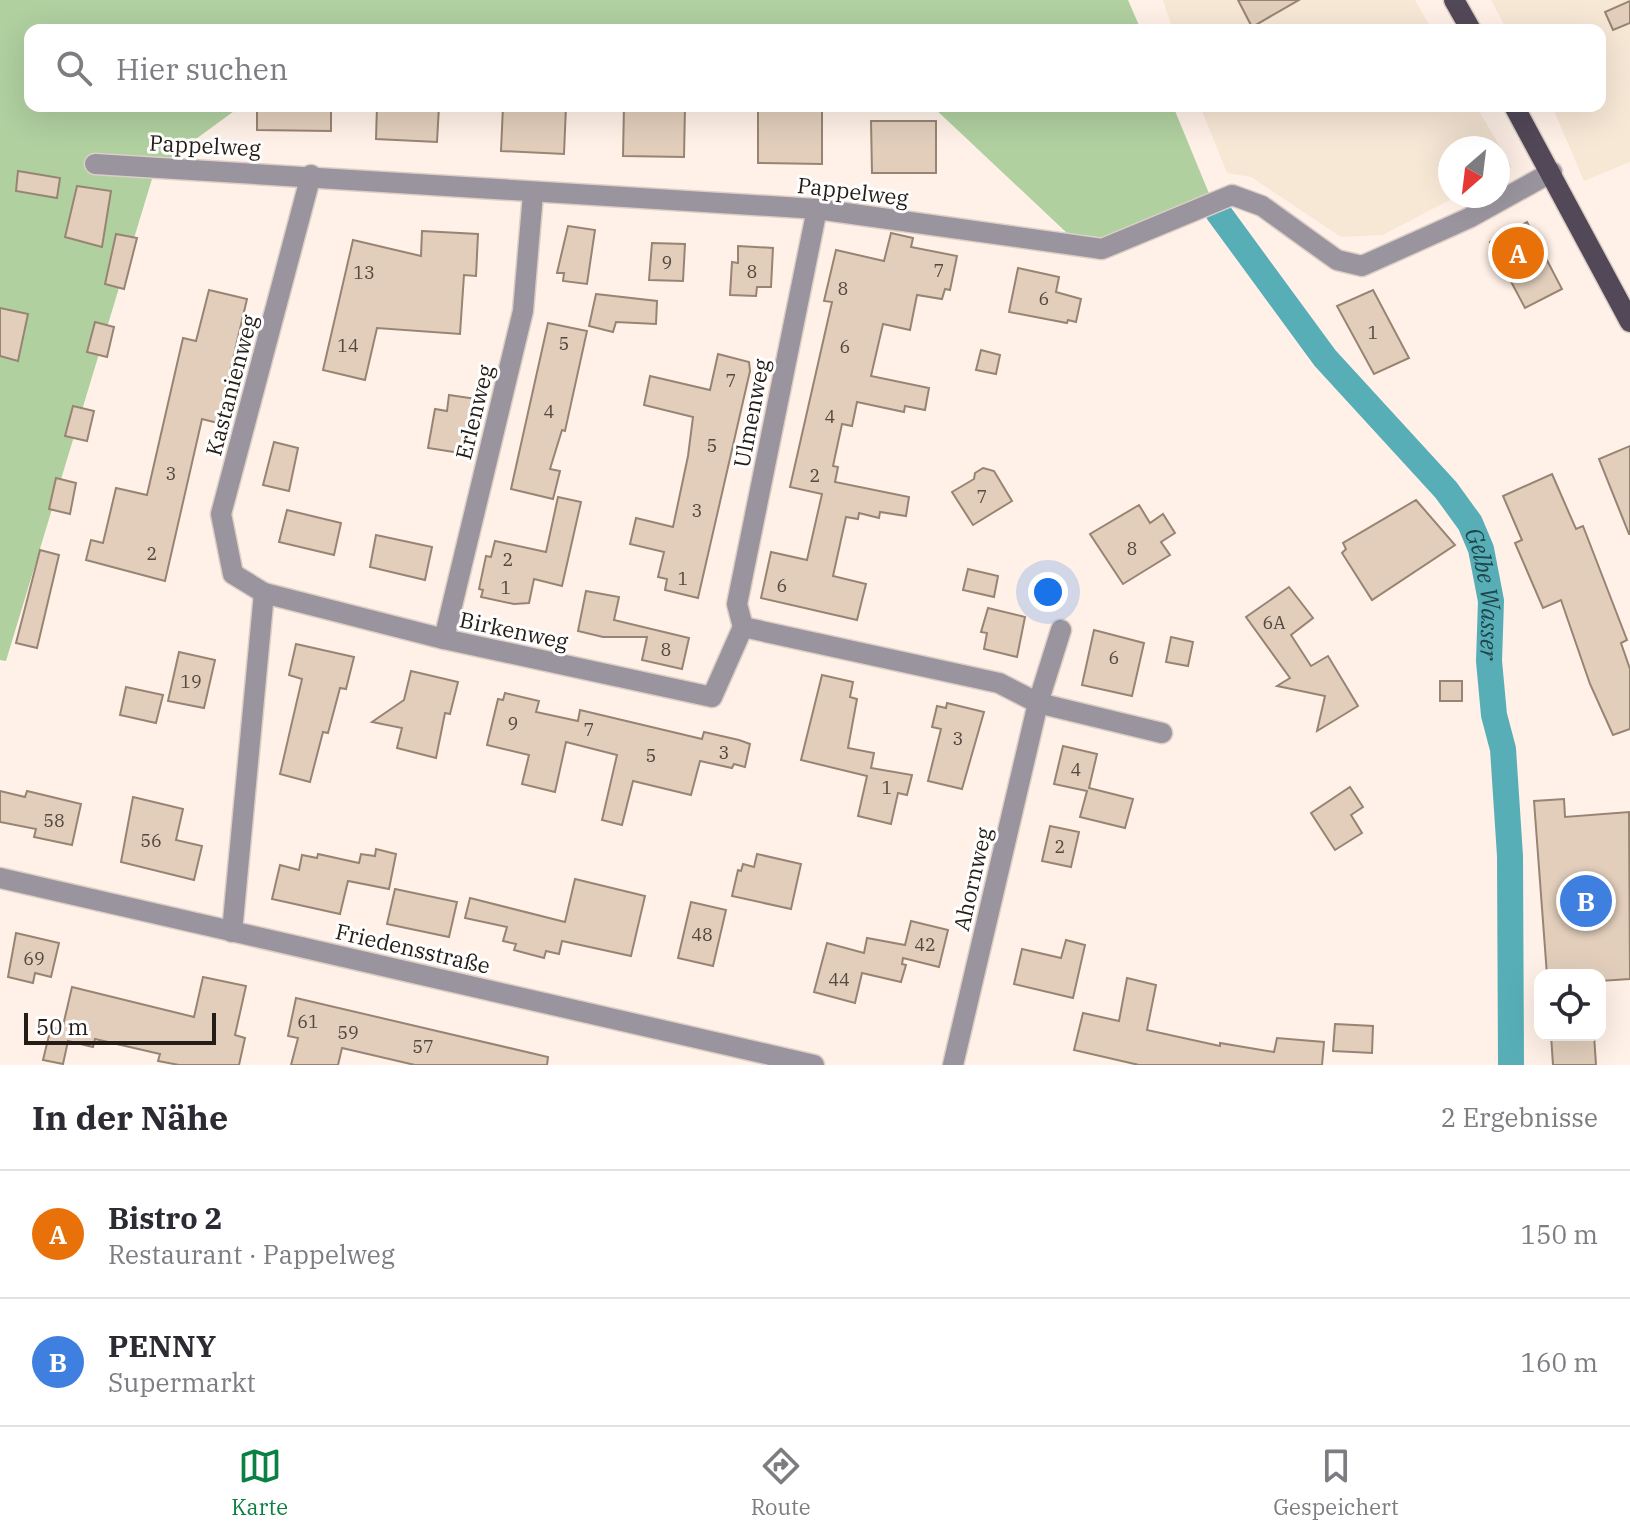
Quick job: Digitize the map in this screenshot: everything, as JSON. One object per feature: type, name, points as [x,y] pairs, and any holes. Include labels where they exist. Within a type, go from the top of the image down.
[{"type":"main road","points":[[1454,0],[1468,24]]},
{"type":"main road","points":[[1517,112],[1630,322]]},
{"type":"street","name":"Pappelweg","points":[[95,164],[311,175],[533,194],[817,209],[1102,249],[1232,195],[1262,206],[1337,260],[1362,266],[1469,218],[1552,172]]},
{"type":"street","name":"Kastanienweg","points":[[264,593],[233,574],[221,514],[311,175]]},
{"type":"street","name":"Erlenweg","points":[[444,639],[523,311],[533,194]]},
{"type":"street","name":"Ulmenweg","points":[[743,627],[737,604],[817,209]]},
{"type":"street","name":"Birkenweg","points":[[264,593],[444,639],[712,697],[743,627]]},
{"type":"street","points":[[232,932],[264,593]]},
{"type":"street","points":[[743,627],[999,683],[1038,703],[1162,733]]},
{"type":"street","name":"Ahornweg","points":[[953,1065],[1038,703],[1061,630]]},
{"type":"street","name":"Friedensstraße","points":[[0,878],[814,1065]]},
{"type":"shaded area","points":[[1163,0],[1415,0],[1429,24],[1171,24]]},
{"type":"shaded area","points":[[1491,0],[1630,0],[1630,162],[1584,181],[1555,112],[1606,112],[1606,24],[1504,24]]},
{"type":"shaded area","points":[[1202,112],[1480,112],[1494,136],[1438,136],[1438,206],[1383,235],[1341,237],[1251,177],[1227,173]]},
{"type":"green space","points":[[0,0],[1128,0],[1138,24],[24,24],[24,112],[233,112],[155,169],[6,661],[0,660]]},
{"type":"green space","points":[[938,112],[1175,112],[1215,208],[1138,241],[1068,234]]},
{"type":"building","points":[[1238,0],[1299,0],[1257,24],[1250,24]]},
{"type":"building","points":[[1630,1],[1630,23],[1613,30],[1605,12]]},
{"type":"building","points":[[257,112],[331,112],[331,131],[257,130]]},
{"type":"building","points":[[377,112],[439,112],[437,142],[376,139]]},
{"type":"building","points":[[503,112],[566,112],[564,154],[501,151]]},
{"type":"building","points":[[624,112],[685,112],[684,157],[623,156]]},
{"type":"building","points":[[758,112],[822,112],[822,164],[758,163]]},
{"type":"building","points":[[871,121],[936,121],[936,173],[872,173]]},
{"type":"building","points":[[18,171],[60,178],[57,198],[16,191]]},
{"type":"building","points":[[77,186],[111,191],[102,247],[65,237]]},
{"type":"building","points":[[1527,222],[1562,289],[1525,308],[1490,242]]},
{"type":"building","points":[[568,226],[595,230],[587,284],[563,281],[564,273],[557,273]]},
{"type":"building","points":[[422,231],[478,234],[476,276],[464,275],[460,334],[377,328],[365,380],[323,370],[353,240],[421,256]]},
{"type":"building","points":[[891,233],[913,238],[911,247],[957,256],[950,290],[945,289],[942,299],[917,295],[910,330],[883,324],[871,376],[929,388],[925,410],[905,406],[904,412],[857,402],[852,426],[842,424],[833,466],[838,467],[835,482],[909,497],[906,516],[880,512],[879,518],[859,513],[858,519],[846,517],[833,576],[866,584],[857,620],[761,598],[771,552],[807,560],[822,494],[790,487],[832,302],[824,301],[836,250],[884,261]]},
{"type":"building","points":[[116,234],[137,238],[124,289],[105,284]]},
{"type":"building","points":[[652,243],[685,244],[683,281],[649,280]]},
{"type":"building","points":[[738,246],[773,248],[771,287],[757,287],[756,296],[730,295],[732,262],[738,263]]},
{"type":"building","points":[[1018,268],[1059,277],[1056,292],[1081,299],[1076,322],[1009,312]]},
{"type":"building","points":[[209,290],[247,299],[218,423],[202,419],[165,581],[86,560],[91,540],[103,543],[116,488],[147,495],[183,338],[196,341]]},
{"type":"building","points":[[1373,290],[1409,358],[1374,374],[1337,306]]},
{"type":"building","points":[[596,294],[657,301],[656,324],[616,322],[613,332],[589,326]]},
{"type":"building","points":[[0,308],[28,314],[18,361],[0,356]]},
{"type":"building","points":[[95,322],[114,327],[107,357],[87,352]]},
{"type":"building","points":[[548,323],[587,331],[565,431],[562,430],[550,469],[560,471],[553,499],[511,489]]},
{"type":"building","points":[[981,350],[1000,355],[996,374],[976,370]]},
{"type":"building","points":[[718,354],[749,362],[750,371],[698,598],[665,590],[667,579],[658,577],[664,552],[630,544],[636,518],[673,527],[693,417],[644,405],[650,376],[710,390]]},
{"type":"building","points":[[449,395],[477,399],[467,454],[428,448],[435,409],[447,411]]},
{"type":"building","points":[[73,406],[94,411],[87,441],[65,436]]},
{"type":"building","points":[[274,442],[298,448],[289,491],[263,485]]},
{"type":"building","points":[[1630,446],[1630,534],[1629,534],[1599,459]]},
{"type":"building","points":[[983,468],[994,471],[1012,501],[973,525],[952,492],[974,479],[975,473]]},
{"type":"building","points":[[1552,474],[1576,529],[1583,526],[1627,640],[1621,643],[1630,669],[1630,729],[1613,735],[1590,684],[1561,600],[1543,608],[1515,543],[1522,540],[1503,496]]},
{"type":"building","points":[[56,478],[76,483],[70,514],[49,509]]},
{"type":"building","points":[[558,497],[581,502],[562,586],[534,579],[529,603],[514,604],[481,597],[483,590],[479,589],[486,556],[491,557],[495,541],[546,552]]},
{"type":"building","points":[[1416,500],[1455,545],[1372,600],[1342,553],[1346,549],[1343,543]]},
{"type":"building","points":[[1139,505],[1150,523],[1163,514],[1175,533],[1161,542],[1170,555],[1123,584],[1090,534]]},
{"type":"building","points":[[287,510],[341,523],[334,555],[279,542]]},
{"type":"building","points":[[376,535],[432,547],[425,580],[370,567]]},
{"type":"building","points":[[40,550],[59,555],[37,648],[16,643]]},
{"type":"building","points":[[968,569],[998,576],[994,597],[963,590]]},
{"type":"building","points":[[1289,587],[1313,618],[1291,635],[1311,666],[1328,656],[1358,706],[1317,731],[1325,696],[1277,686],[1290,678],[1246,617]]},
{"type":"building","points":[[586,591],[619,597],[614,620],[689,638],[682,669],[642,660],[647,637],[603,637],[578,631]]},
{"type":"building","points":[[988,608],[1025,617],[1017,657],[984,649],[987,633],[981,632]]},
{"type":"building","points":[[1094,630],[1144,643],[1132,696],[1082,685]]},
{"type":"building","points":[[1171,637],[1193,642],[1188,666],[1166,662]]},
{"type":"building","points":[[296,644],[354,657],[346,689],[340,688],[328,733],[323,732],[310,782],[280,774],[302,679],[289,675]]},
{"type":"building","points":[[179,652],[215,660],[204,708],[168,701]]},
{"type":"building","points":[[411,671],[458,682],[450,714],[445,713],[436,758],[397,748],[402,728],[372,722],[404,700]]},
{"type":"building","points":[[822,675],[853,682],[850,697],[857,699],[848,748],[874,753],[871,768],[912,775],[907,795],[898,793],[891,824],[858,816],[867,776],[801,760]]},
{"type":"building","points":[[1440,681],[1462,681],[1462,701],[1440,701]]},
{"type":"building","points":[[126,687],[163,695],[156,723],[120,715]]},
{"type":"building","points":[[505,693],[539,701],[536,712],[578,721],[580,710],[702,739],[704,732],[739,740],[750,744],[745,767],[734,764],[732,768],[700,761],[691,795],[633,781],[622,825],[602,820],[617,755],[566,742],[555,792],[522,784],[529,755],[487,745],[498,699],[503,700]]},
{"type":"building","points":[[947,703],[984,712],[962,789],[928,781],[941,729],[932,727],[937,706],[946,708]]},
{"type":"building","points":[[1063,746],[1097,754],[1089,788],[1133,799],[1125,828],[1080,817],[1087,791],[1054,784]]},
{"type":"building","points":[[1350,787],[1363,807],[1351,815],[1362,833],[1335,850],[1311,813]]},
{"type":"building","points":[[0,791],[25,797],[27,791],[81,804],[72,845],[34,837],[36,829],[0,822]]},
{"type":"building","points":[[133,797],[183,809],[176,840],[202,846],[194,880],[121,862]]},
{"type":"building","points":[[1564,799],[1565,817],[1629,812],[1630,979],[1606,981],[1606,969],[1547,969],[1534,801]]},
{"type":"building","points":[[1050,826],[1079,832],[1071,867],[1042,861]]},
{"type":"building","points":[[376,849],[396,854],[389,889],[348,881],[340,914],[272,899],[280,865],[299,870],[302,855],[317,858],[318,854],[359,863],[361,854],[375,856]]},
{"type":"building","points":[[757,854],[801,864],[791,909],[732,896],[738,870],[741,871],[743,864],[754,867]]},
{"type":"building","points":[[575,879],[645,896],[631,956],[562,941],[559,954],[546,951],[544,958],[514,950],[516,944],[503,941],[507,927],[465,918],[470,898],[565,922]]},
{"type":"building","points":[[395,889],[457,902],[449,937],[387,924]]},
{"type":"building","points":[[691,902],[726,910],[713,966],[678,958]]},
{"type":"building","points":[[911,921],[948,930],[939,967],[903,958],[902,964],[906,965],[901,982],[862,973],[855,1003],[814,992],[827,943],[864,953],[867,938],[905,945]]},
{"type":"building","points":[[16,933],[59,943],[51,977],[35,973],[33,983],[8,977]]},
{"type":"building","points":[[1066,940],[1085,945],[1073,998],[1014,984],[1022,949],[1061,958]]},
{"type":"building","points":[[203,977],[246,986],[235,1035],[245,1038],[239,1065],[179,1065],[158,1061],[160,1054],[95,1039],[93,1047],[68,1041],[63,1064],[43,1060],[51,1027],[62,1030],[72,987],[194,1017]]},
{"type":"building","points":[[1127,978],[1156,985],[1147,1030],[1220,1046],[1220,1043],[1274,1052],[1277,1038],[1324,1042],[1322,1065],[1139,1065],[1074,1050],[1083,1013],[1119,1021]]},
{"type":"building","points":[[296,998],[548,1057],[547,1065],[415,1065],[342,1048],[338,1065],[291,1065],[298,1038],[288,1036]]},
{"type":"building","points":[[1335,1024],[1373,1026],[1372,1053],[1333,1051]]},
{"type":"building","points":[[1551,1041],[1594,1041],[1596,1065],[1553,1065]]},
{"type":"waterway","name":"Gelbe Wasser","points":[[1218,212],[1325,358],[1446,490],[1470,523],[1481,549],[1491,601],[1489,661],[1494,715],[1503,749],[1510,856],[1511,1065]]},
{"type":"place","name":"Bistro 2","points":[[1518,253]]},
{"type":"place","name":"PENNY","points":[[1586,901]]}]
